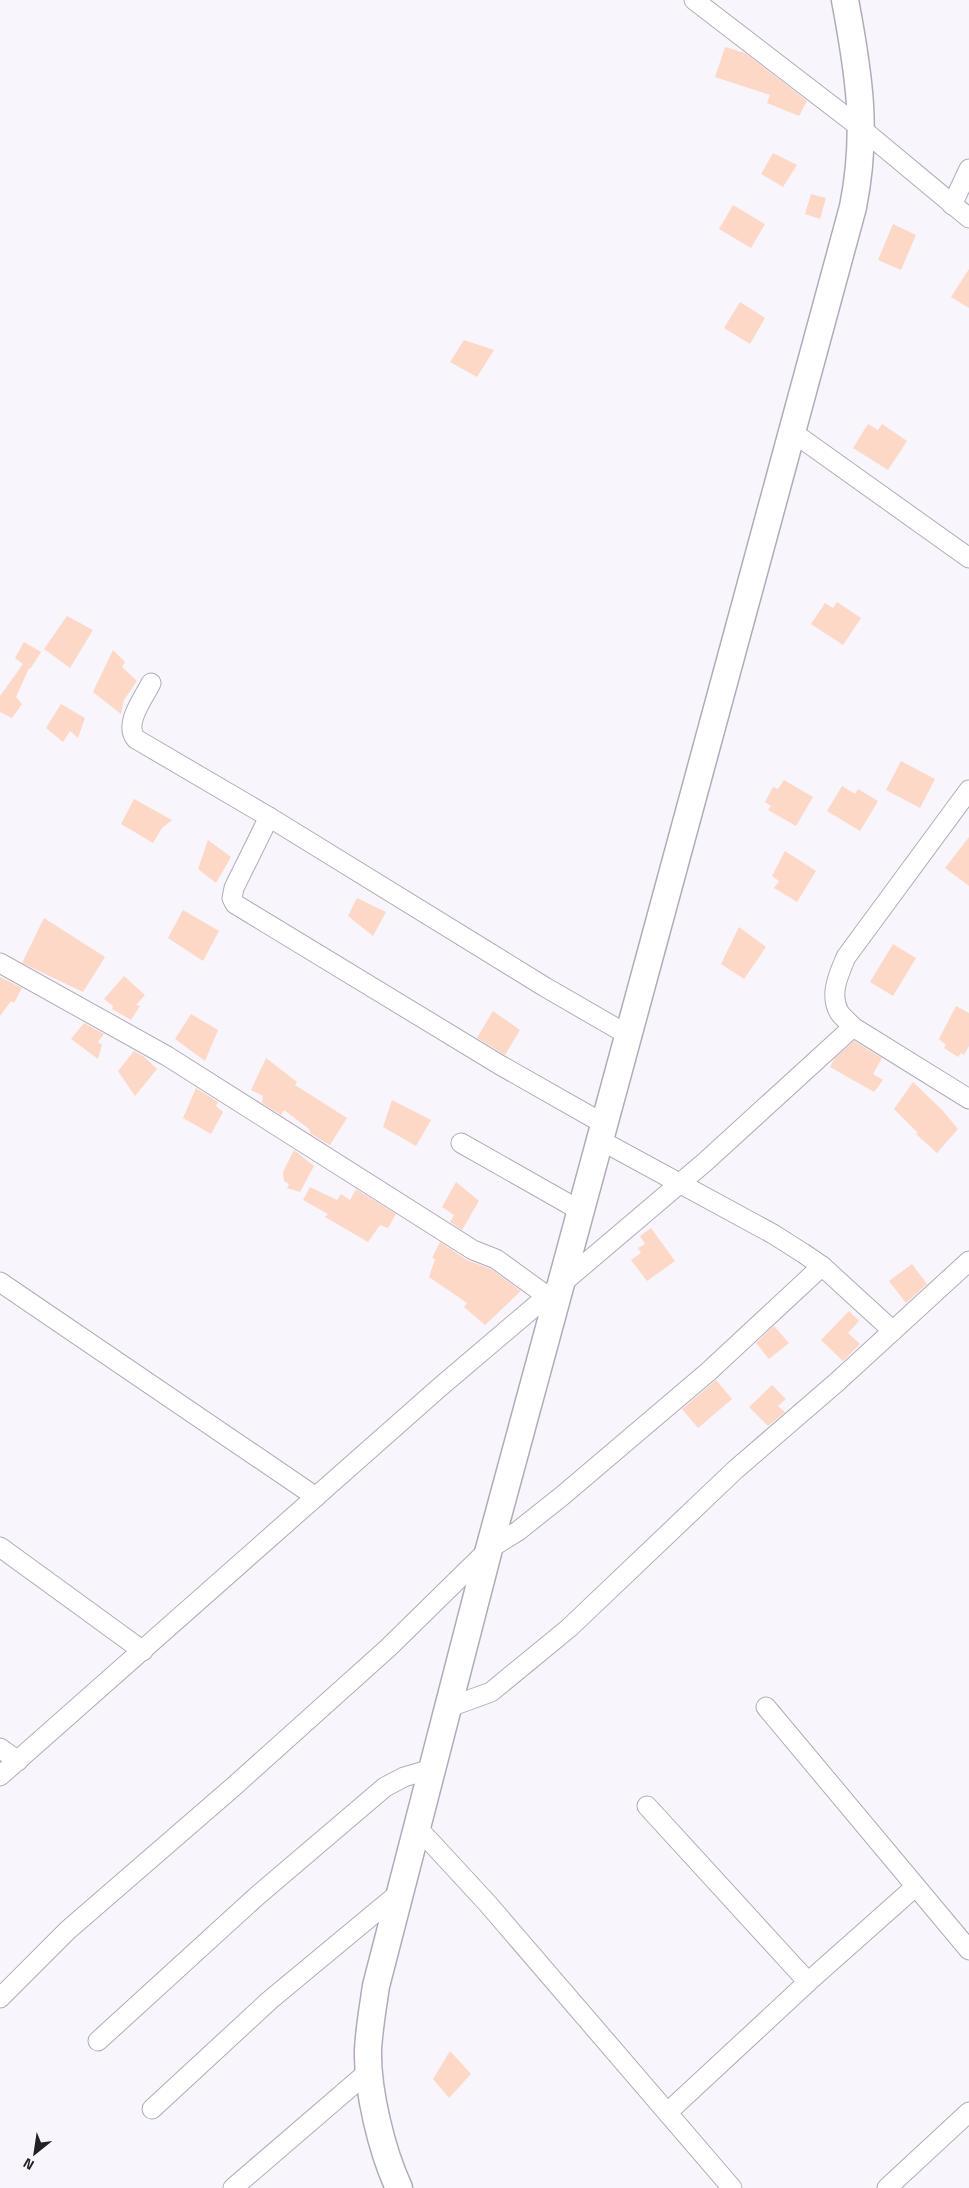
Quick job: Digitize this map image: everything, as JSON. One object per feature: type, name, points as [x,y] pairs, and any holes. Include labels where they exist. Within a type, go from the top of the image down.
[{"type":"street","points":[[694,0],[862,129],[969,218]]},
{"type":"street","points":[[399,2188],[385,2148],[369,2071],[370,2027],[376,1986],[554,1290],[581,1211],[852,206],[858,178],[862,129],[861,96],[846,0]]},
{"type":"street","points":[[952,205],[969,169]]},
{"type":"street","points":[[791,431],[969,558]]},
{"type":"street","points":[[151,683],[131,723],[131,734],[136,739],[545,987],[628,1035]]},
{"type":"street","points":[[969,790],[846,957],[836,983],[835,997],[839,1012],[853,1027],[969,1098]]},
{"type":"street","points":[[269,818],[234,888],[232,898],[235,904],[492,1060],[680,1184],[773,1234],[822,1266],[893,1331]]},
{"type":"street","points":[[0,963],[167,1056],[473,1250],[496,1259],[554,1290]]},
{"type":"street","points":[[0,1776],[433,1393],[680,1184],[853,1027]]},
{"type":"street","points":[[461,1143],[581,1211]]},
{"type":"street","points":[[447,1708],[491,1692],[569,1628],[735,1470],[837,1382],[969,1261]]},
{"type":"street","points":[[0,1998],[68,1930],[232,1788],[388,1648],[489,1549],[518,1531],[562,1496],[708,1372],[822,1266]]},
{"type":"street","points":[[0,1282],[316,1497]]},
{"type":"street","points":[[0,1547],[143,1651]]},
{"type":"street","points":[[766,1707],[969,1950]]},
{"type":"street","points":[[0,1748],[18,1761]]},
{"type":"street","points":[[98,2041],[257,1896],[385,1787],[404,1777],[431,1769]]},
{"type":"street","points":[[647,1806],[808,1982]]},
{"type":"street","points":[[416,1826],[488,1904],[732,2188]]},
{"type":"street","points":[[668,2112],[808,1982],[915,1887]]},
{"type":"street","points":[[152,2109],[270,2000],[399,1893]]},
{"type":"street","points":[[233,2188],[369,2071]]},
{"type":"street","points":[[887,2188],[969,2112]]},
{"type":"building","points":[[725,47],[745,53],[807,101],[799,116],[767,103],[770,95],[715,77]]},
{"type":"building","points":[[773,153],[797,165],[783,187],[761,174]]},
{"type":"building","points":[[811,194],[826,198],[820,219],[805,214]]},
{"type":"building","points":[[733,205],[765,224],[751,248],[719,229]]},
{"type":"building","points":[[893,224],[916,235],[901,270],[878,260]]},
{"type":"building","points":[[969,269],[969,308],[951,297]]},
{"type":"building","points":[[740,302],[765,318],[750,344],[724,328]]},
{"type":"building","points":[[464,340],[494,350],[477,377],[450,362]]},
{"type":"building","points":[[868,424],[878,430],[882,424],[907,441],[888,470],[853,448]]},
{"type":"building","points":[[837,602],[861,618],[843,645],[811,624],[825,603],[833,608]]},
{"type":"building","points":[[67,616],[93,630],[70,668],[44,649]]},
{"type":"building","points":[[24,642],[41,652],[29,668],[16,697],[22,704],[12,718],[0,712],[0,696],[23,664],[15,658]]},
{"type":"building","points":[[113,650],[125,662],[122,667],[137,681],[124,700],[121,714],[93,692]]},
{"type":"building","points":[[61,704],[85,718],[78,738],[70,731],[63,742],[46,728]]},
{"type":"building","points":[[901,761],[935,779],[920,808],[886,790]]},
{"type":"building","points":[[784,780],[813,797],[796,826],[768,810],[771,806],[765,802],[773,787],[778,789]]},
{"type":"building","points":[[842,786],[855,794],[858,789],[878,801],[860,831],[827,811]]},
{"type":"building","points":[[134,799],[172,820],[162,828],[153,843],[121,824]]},
{"type":"building","points":[[969,837],[969,886],[945,868]]},
{"type":"building","points":[[208,840],[231,857],[216,883],[198,869]]},
{"type":"building","points":[[785,851],[816,871],[797,902],[774,888],[779,881],[772,876]]},
{"type":"building","points":[[357,898],[386,912],[373,936],[348,916]]},
{"type":"building","points":[[183,910],[219,931],[203,961],[168,938]]},
{"type":"building","points":[[44,918],[105,957],[83,992],[22,963]]},
{"type":"building","points":[[739,927],[766,947],[744,979],[721,964]]},
{"type":"building","points":[[893,944],[916,958],[893,996],[870,982]]},
{"type":"building","points":[[124,976],[145,995],[136,1005],[140,1006],[131,1020],[112,1009],[113,1006],[104,999]]},
{"type":"building","points":[[0,977],[22,988],[14,1003],[11,1001],[0,1016]]},
{"type":"building","points":[[956,1006],[969,1013],[969,1046],[964,1055],[961,1053],[958,1057],[944,1048],[946,1045],[939,1039]]},
{"type":"building","points":[[493,1011],[520,1030],[505,1055],[477,1038]]},
{"type":"building","points":[[191,1014],[218,1030],[205,1061],[175,1039]]},
{"type":"building","points":[[84,1023],[104,1034],[98,1042],[102,1045],[98,1059],[71,1039]]},
{"type":"building","points":[[854,1041],[882,1058],[873,1074],[883,1080],[874,1092],[830,1067],[835,1058]]},
{"type":"building","points":[[134,1051],[143,1056],[157,1069],[135,1096],[118,1071]]},
{"type":"building","points":[[266,1058],[297,1082],[295,1085],[347,1118],[330,1145],[311,1134],[309,1129],[284,1110],[281,1115],[262,1103],[263,1096],[251,1090]]},
{"type":"building","points":[[913,1082],[943,1111],[958,1129],[937,1153],[916,1134],[918,1133],[894,1109]]},
{"type":"building","points":[[196,1088],[218,1102],[216,1106],[223,1112],[211,1134],[183,1118]]},
{"type":"building","points":[[392,1100],[431,1120],[416,1146],[383,1127]]},
{"type":"building","points":[[294,1150],[314,1166],[300,1192],[287,1188],[289,1184],[284,1181],[283,1172]]},
{"type":"building","points":[[456,1182],[479,1201],[462,1230],[450,1222],[454,1215],[442,1207]]},
{"type":"building","points":[[310,1187],[337,1200],[341,1194],[350,1200],[356,1189],[396,1214],[388,1228],[380,1225],[368,1242],[325,1217],[328,1214],[303,1200]]},
{"type":"building","points":[[651,1228],[675,1261],[647,1281],[631,1260],[641,1253],[638,1248],[645,1244],[640,1236]]},
{"type":"building","points":[[440,1242],[467,1260],[491,1269],[521,1291],[485,1325],[464,1307],[467,1303],[429,1277],[435,1259],[432,1258]]},
{"type":"building","points":[[912,1264],[927,1284],[906,1303],[889,1281]]},
{"type":"building","points":[[849,1311],[859,1321],[848,1333],[860,1344],[843,1361],[821,1340]]},
{"type":"building","points":[[774,1326],[789,1343],[769,1359],[756,1343]]},
{"type":"building","points":[[716,1380],[732,1399],[698,1428],[682,1409]]},
{"type":"building","points":[[772,1385],[786,1399],[778,1406],[785,1412],[768,1426],[749,1407]]},
{"type":"building","points":[[450,2051],[471,2074],[449,2098],[433,2079]]}]
